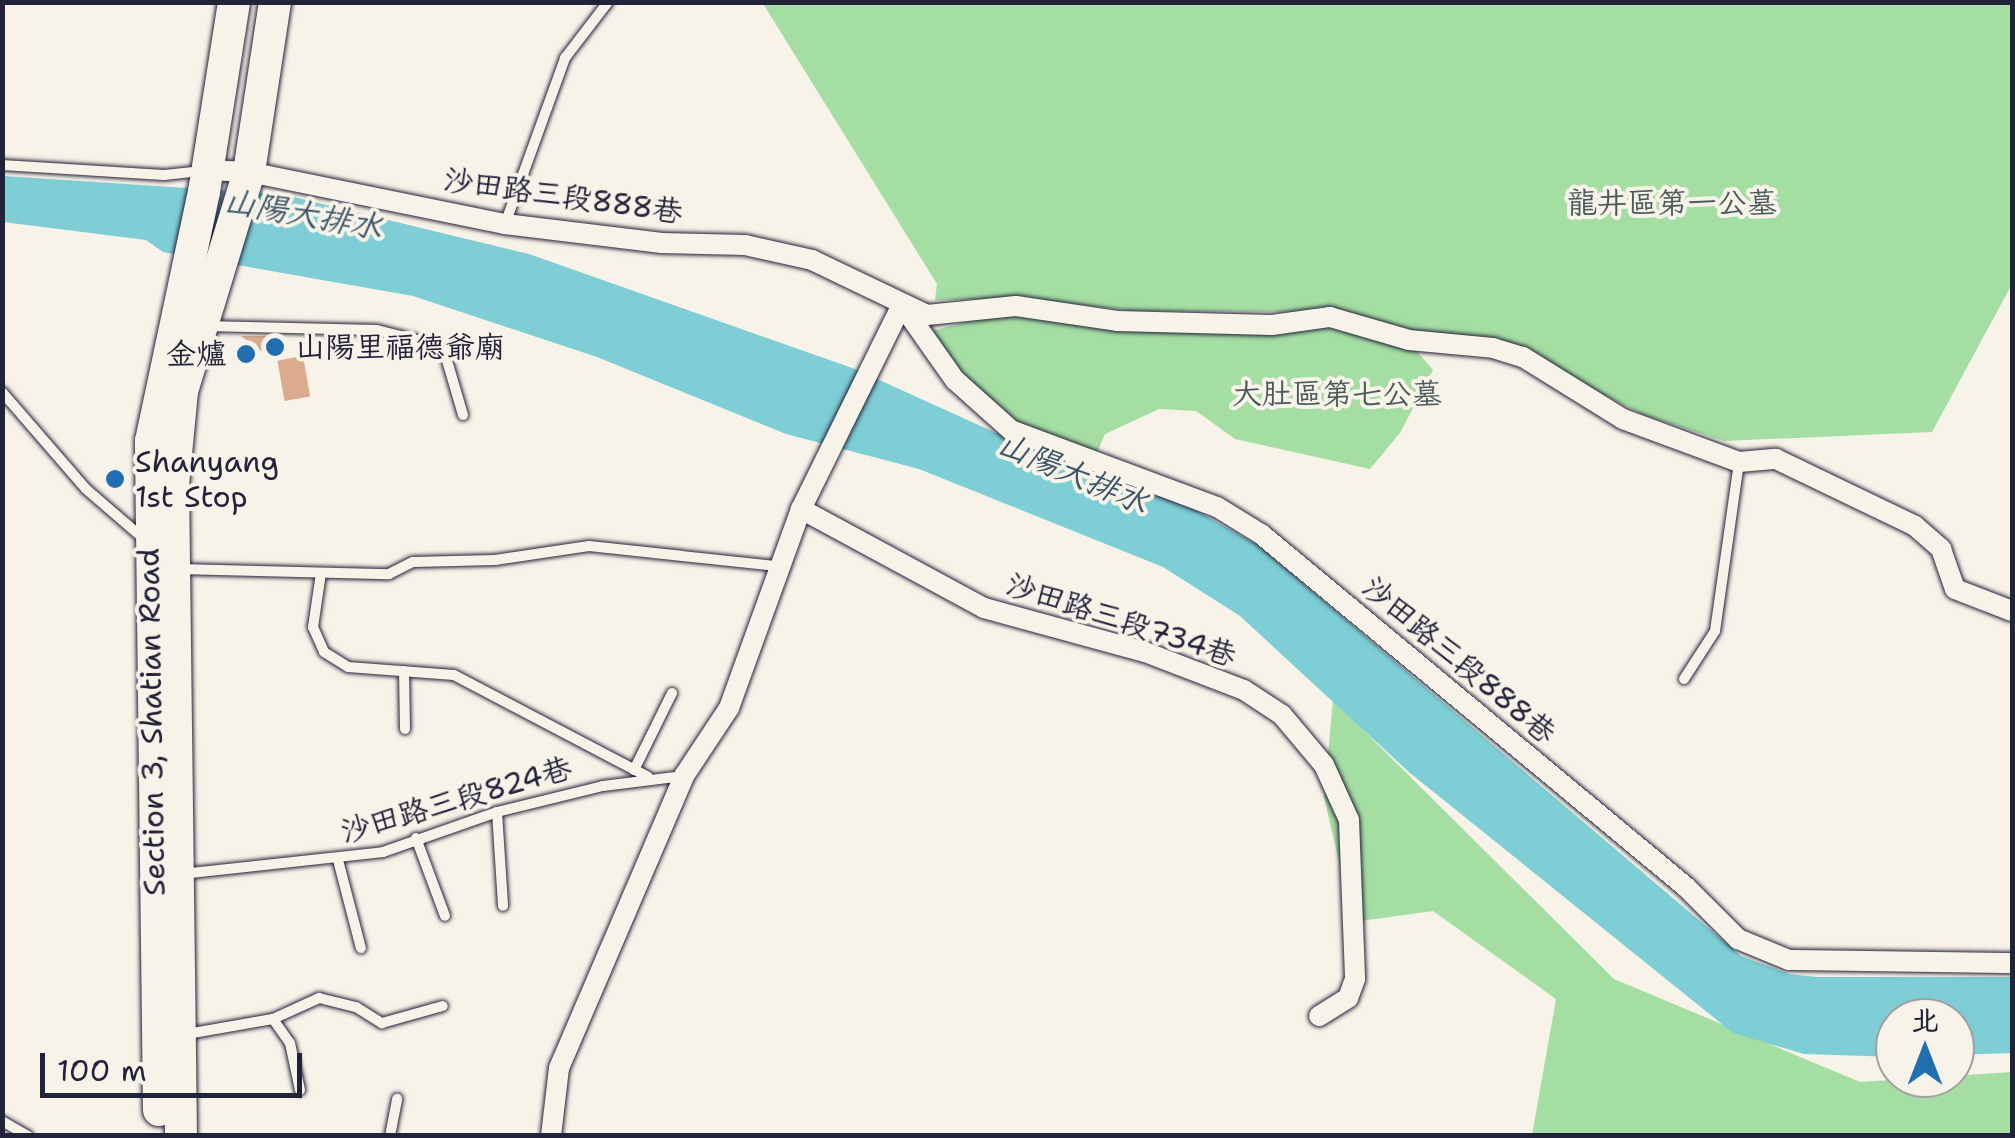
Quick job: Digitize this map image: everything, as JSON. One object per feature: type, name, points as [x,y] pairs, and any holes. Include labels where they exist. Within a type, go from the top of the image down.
[{"type":"main road","points":[[206,257],[205,181],[234,2]]},
{"type":"main road","points":[[206,257],[245,185],[275,2]]},
{"type":"main road","name":"Section 3, Shatian Road","points":[[180,1136],[181,1035],[148,543],[151,441],[206,257]]},
{"type":"main road","name":"Section 3, Shatian Road","points":[[159,1136],[169,875],[173,569],[188,325]]},
{"type":"street","name":"沙田路三段888巷","points":[[205,181],[505,224],[744,245],[812,260],[902,305],[955,380],[1011,430],[1217,507],[1261,534],[1686,886],[1738,939],[1790,960],[2012,963]]},
{"type":"street","points":[[550,1136],[559,1068],[684,776],[728,708],[775,566],[800,508],[902,305],[927,315],[1016,306],[1117,321],[1272,325],[1330,317],[1409,340],[1524,356],[1623,419],[1739,462],[1776,460],[1915,526],[1942,549],[1954,589],[2012,611]]},
{"type":"street","name":"沙田路三段734巷","points":[[800,508],[984,608],[1145,652],[1244,690],[1282,715],[1324,765],[1349,820],[1355,979],[1348,998],[1320,1016]]},
{"type":"lane","points":[[505,224],[565,58],[608,2]]},
{"type":"lane","points":[[2,165],[205,181]]},
{"type":"lane","points":[[188,325],[378,330],[442,347],[463,415]]},
{"type":"lane","points":[[2,392],[86,490],[173,569],[389,574],[413,562],[495,560],[589,546],[775,566]]},
{"type":"lane","points":[[1684,679],[1715,631],[1739,462]]},
{"type":"lane","name":"沙田路三段824巷","points":[[321,574],[314,627],[324,652],[348,667],[454,675],[648,778]]},
{"type":"lane","points":[[404,671],[406,729]]},
{"type":"lane","points":[[634,770],[672,693]]},
{"type":"lane","name":"沙田路三段824巷","points":[[169,875],[338,860],[497,812],[648,778],[684,776]]},
{"type":"lane","points":[[497,812],[503,906]]},
{"type":"lane","points":[[416,838],[445,916]]},
{"type":"lane","points":[[338,860],[362,948]]},
{"type":"lane","points":[[181,1035],[273,1019],[318,998],[356,1007],[382,1023],[443,1006]]},
{"type":"lane","points":[[273,1019],[290,1043],[300,1090]]},
{"type":"lane","points":[[390,1136],[397,1099]]},
{"type":"lane","points":[[2,1121],[28,1136]]},
{"type":"green space","name":"龍井區第一公墓","points":[[762,2],[2012,3],[2012,284],[1932,432],[1724,441],[1644,415],[1492,338],[1405,331],[1350,312],[1137,311],[1013,298],[935,300],[937,284]]},
{"type":"green space","name":"大肚區第七公墓","points":[[997,315],[1348,324],[1414,348],[1433,370],[1400,433],[1370,469],[1235,439],[1196,411],[1159,409],[1105,434],[1097,453],[1013,421],[972,389],[931,331]]},
{"type":"green space","points":[[1333,700],[1614,979],[1860,1082],[1875,1081],[1875,1098],[1975,1098],[1975,1074],[2012,1072],[2012,1135],[1532,1135],[1556,999],[1433,911],[1353,922],[1324,797]]},
{"type":"water","name":"山陽大排水","points":[[3,176],[281,194],[529,254],[855,369],[994,432],[1167,494],[1259,546],[1741,956],[1789,974],[1817,977],[2012,977],[2012,1053],[1975,1054],[1975,998],[1875,998],[1875,1056],[1804,1054],[1733,1033],[1410,773],[1240,616],[1163,567],[919,469],[786,434],[597,357],[413,296],[163,252],[146,240],[3,222]]},
{"type":"building","points":[[241,336],[280,336],[287,342],[273,360]]},
{"type":"building","points":[[303,356],[310,396],[285,401],[277,361]]},
{"type":"place","name":"山陽里福德爺廟","points":[[275,347]]},
{"type":"place","name":"金爐","points":[[246,354]]},
{"type":"place","name":"Shanyang 1st Stop","points":[[115,479]]}]
